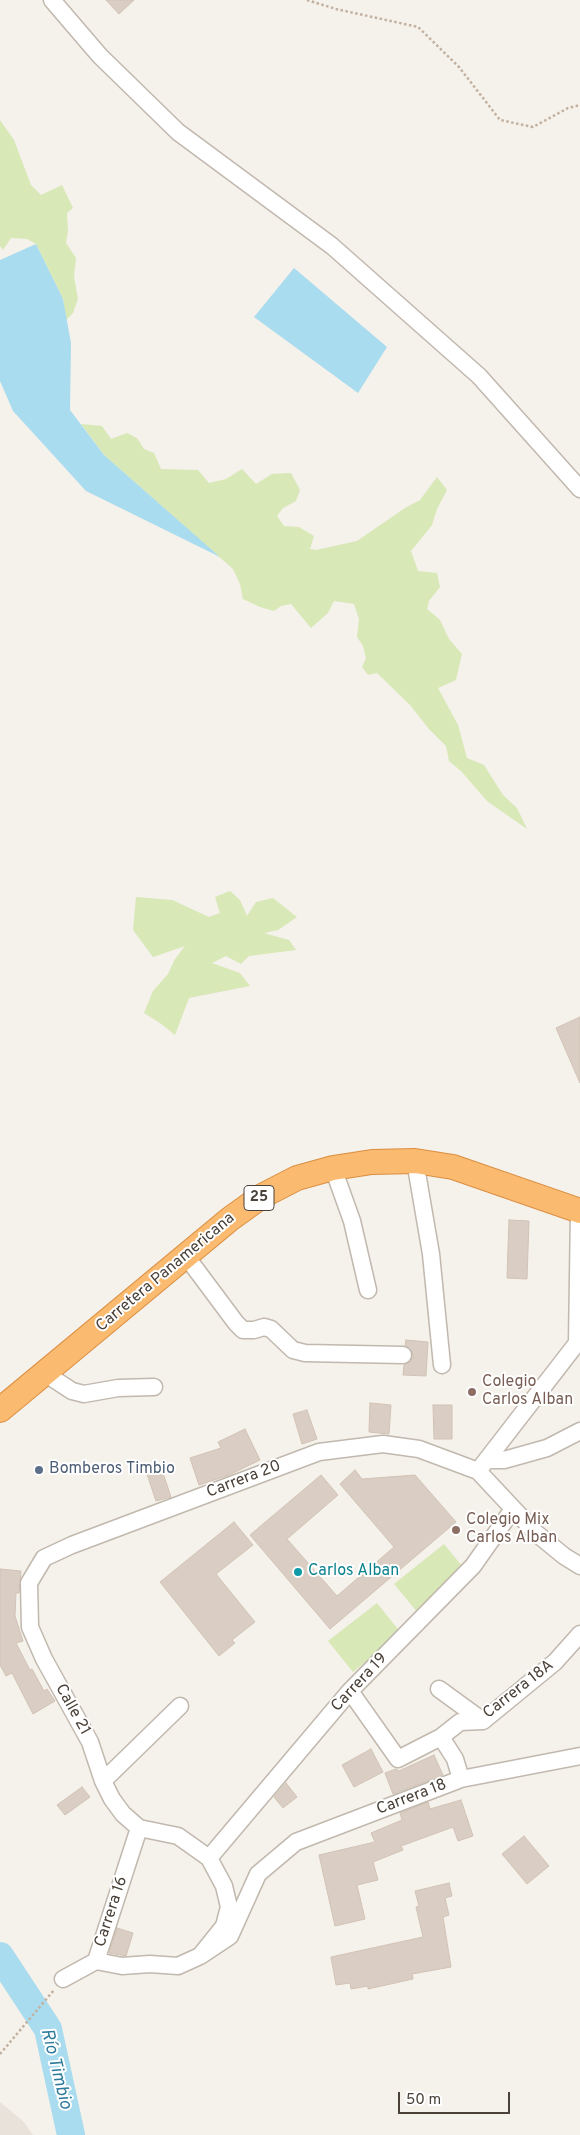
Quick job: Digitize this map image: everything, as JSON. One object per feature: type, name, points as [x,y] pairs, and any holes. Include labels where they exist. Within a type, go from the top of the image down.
[{"type":"highway","name":"Carretera Panamericana","points":[[0,1410],[46,1374],[230,1219],[262,1196],[297,1178],[333,1168],[372,1162],[415,1161],[454,1167],[579,1210]]},
{"type":"street","points":[[52,0],[100,56],[178,132],[332,246],[479,376],[580,489]]},
{"type":"street","points":[[415,1161],[431,1254],[442,1365]]},
{"type":"street","points":[[333,1168],[352,1222],[368,1290]]},
{"type":"street","points":[[482,1465],[577,1343],[579,1210]]},
{"type":"street","points":[[186,1256],[243,1330],[254,1330],[264,1327],[272,1329],[293,1350],[305,1353],[403,1355]]},
{"type":"street","points":[[46,1374],[72,1391],[84,1394],[118,1388],[154,1386]]},
{"type":"street","points":[[482,1465],[547,1448],[580,1431]]},
{"type":"street","name":"Carrera 20","points":[[29,1582],[44,1558],[72,1545],[319,1452],[383,1444],[418,1449],[482,1465]]},
{"type":"street","points":[[482,1465],[513,1509],[536,1533],[564,1556],[580,1566]]},
{"type":"street","name":"Carrera 19","points":[[209,1858],[350,1691],[473,1566],[513,1509]]},
{"type":"street","name":"Calle 21","points":[[29,1582],[30,1627],[44,1659],[90,1742],[103,1781],[112,1799],[123,1814],[139,1828]]},
{"type":"street","name":"Carrera 18A","points":[[350,1691],[398,1759],[441,1736],[460,1722],[483,1721],[556,1662],[580,1634]]},
{"type":"street","points":[[439,1689],[483,1721]]},
{"type":"street","points":[[103,1781],[180,1706]]},
{"type":"street","points":[[441,1736],[454,1759],[461,1779]]},
{"type":"street","name":"Carrera 18","points":[[200,1956],[230,1936],[258,1874],[296,1842],[461,1779],[580,1756]]},
{"type":"street","points":[[96,1961],[122,1966],[150,1964],[178,1966],[200,1956],[224,1926],[228,1907],[224,1886],[209,1858],[178,1836],[139,1828]]},
{"type":"street","name":"Carrera 16","points":[[63,1979],[96,1961],[139,1828]]},
{"type":"path","points":[[307,0],[336,9],[418,27],[459,67],[500,120],[533,127],[568,108],[580,105]]},
{"type":"path","points":[[0,2054],[63,1979]]},
{"type":"shaded area","points":[[0,2102],[23,2121],[33,2135],[0,2135]]},
{"type":"green space","points":[[0,120],[14,140],[31,185],[41,195],[62,185],[73,208],[67,213],[68,231],[66,243],[76,258],[74,277],[78,299],[73,313],[66,320],[63,299],[36,244],[27,239],[11,238],[3,250],[0,246]]},
{"type":"green space","points":[[81,424],[102,426],[111,439],[127,433],[137,438],[144,449],[154,453],[161,469],[198,470],[209,483],[226,479],[242,469],[256,484],[272,474],[291,473],[300,490],[296,501],[283,508],[277,516],[284,526],[299,527],[314,536],[310,549],[316,550],[357,541],[420,500],[437,477],[447,490],[437,509],[432,525],[411,551],[418,571],[437,573],[440,587],[429,601],[427,609],[440,620],[449,639],[462,654],[456,680],[438,688],[458,725],[467,758],[484,765],[503,795],[517,808],[527,829],[487,801],[461,771],[449,761],[446,746],[429,729],[410,705],[377,673],[368,675],[362,667],[366,658],[363,646],[357,637],[359,619],[354,604],[334,601],[328,613],[311,628],[291,604],[281,606],[274,611],[243,599],[240,584],[233,569],[104,455]]},
{"type":"green space","points":[[230,891],[240,900],[247,916],[256,902],[273,898],[297,917],[278,930],[264,933],[289,940],[296,950],[249,956],[241,964],[226,956],[212,963],[240,973],[250,986],[189,998],[175,1035],[144,1013],[153,991],[168,974],[175,959],[185,946],[153,957],[133,930],[136,897],[172,900],[209,917],[220,913],[215,897]]},
{"type":"green space","points":[[444,1544],[467,1572],[418,1613],[394,1584]]},
{"type":"green space","points":[[377,1603],[401,1633],[353,1672],[328,1641]]},
{"type":"water","points":[[36,244],[63,299],[71,343],[70,410],[104,455],[220,557],[86,491],[13,411],[0,381],[0,260]]},
{"type":"water","points":[[294,268],[387,347],[358,393],[254,317]]},
{"type":"building","points":[[106,0],[134,0],[119,14]]},
{"type":"building","points":[[580,1017],[580,1083],[556,1028]]},
{"type":"building","points":[[509,1220],[529,1221],[527,1279],[507,1278]]},
{"type":"building","points":[[406,1340],[428,1342],[426,1376],[403,1375],[404,1365],[411,1361],[413,1356],[411,1350],[405,1346]]},
{"type":"building","points":[[370,1403],[391,1405],[389,1434],[369,1432]]},
{"type":"building","points":[[433,1405],[452,1405],[452,1439],[434,1439]]},
{"type":"building","points":[[307,1410],[317,1439],[302,1444],[293,1414]]},
{"type":"building","points":[[245,1429],[260,1460],[229,1475],[199,1485],[190,1458],[221,1448],[218,1442]]},
{"type":"building","points":[[162,1470],[171,1497],[156,1501],[147,1474]]},
{"type":"building","name":"Carlos Alban","points":[[355,1470],[362,1479],[415,1475],[456,1522],[330,1629],[250,1535],[321,1475],[338,1495],[287,1539],[337,1596],[394,1547],[340,1484]]},
{"type":"building","points":[[234,1522],[253,1545],[216,1574],[255,1622],[232,1640],[235,1643],[219,1656],[160,1582]]},
{"type":"building","points":[[0,1569],[21,1571],[19,1593],[16,1593],[15,1616],[23,1641],[16,1643],[30,1670],[32,1669],[44,1691],[47,1689],[55,1701],[33,1714],[12,1673],[6,1676],[0,1665]]},
{"type":"building","points":[[371,1749],[383,1772],[354,1787],[342,1765]]},
{"type":"building","points":[[434,1755],[443,1775],[393,1794],[385,1773],[396,1769],[399,1771]]},
{"type":"building","points":[[286,1783],[297,1797],[283,1808],[274,1797]]},
{"type":"building","points":[[82,1787],[90,1797],[65,1815],[57,1805]]},
{"type":"building","points":[[461,1800],[473,1836],[458,1841],[453,1827],[401,1846],[403,1850],[373,1862],[378,1880],[357,1885],[365,1919],[335,1926],[319,1855],[375,1842],[371,1833],[402,1820],[400,1813],[428,1802],[430,1809]]},
{"type":"building","points":[[524,1836],[549,1866],[527,1884],[502,1854]]},
{"type":"building","points":[[449,1883],[452,1896],[445,1898],[449,1915],[443,1917],[451,1967],[412,1974],[413,1979],[368,1989],[368,1986],[351,1989],[350,1983],[336,1985],[331,1957],[423,1937],[416,1907],[419,1906],[415,1891]]},
{"type":"building","points":[[117,1928],[133,1933],[126,1956],[109,1953]]},
{"type":"waterway","name":"Río Timbio","points":[[0,1956],[48,2029],[71,2135]]},
{"type":"place","name":"Colegio Carlos Alban","points":[[472,1392]]},
{"type":"place","name":"Bomberos Timbio","points":[[39,1470]]},
{"type":"place","name":"Colegio Mix Carlos Alban","points":[[456,1530]]},
{"type":"place","name":"Carlos Alban","points":[[298,1572]]}]
